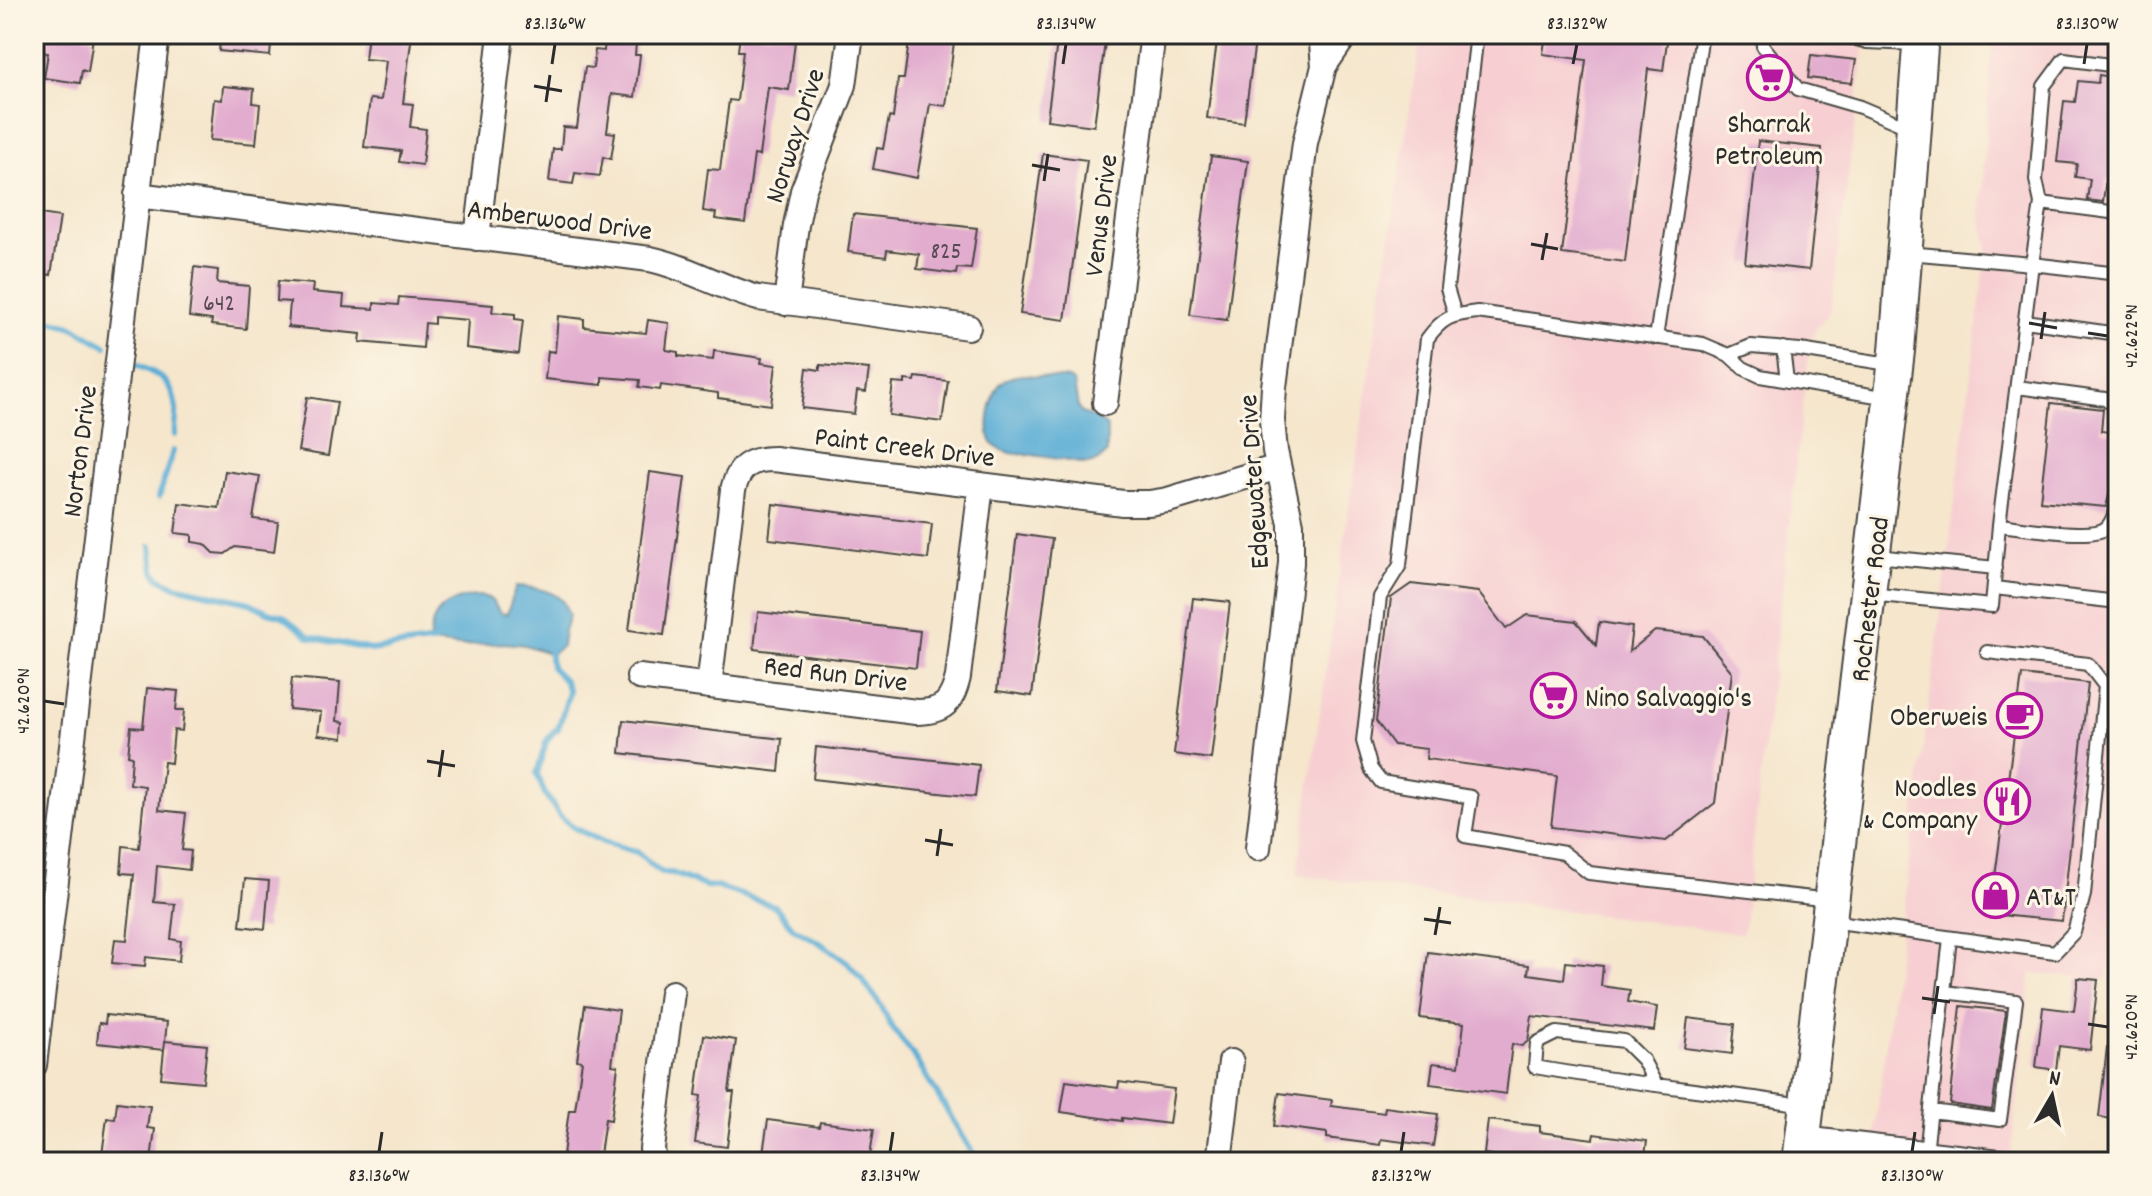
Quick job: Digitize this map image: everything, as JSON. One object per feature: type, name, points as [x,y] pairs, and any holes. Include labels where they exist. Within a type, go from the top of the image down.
[{"type":"main road","name":"Rochester Road","points":[[1801,1150],[1892,398],[1921,39]]},
{"type":"street","name":"Norton Drive","points":[[34,1065],[157,34]]},
{"type":"street","points":[[477,238],[501,34]]},
{"type":"street","name":"Norway Drive","points":[[786,303],[803,191],[844,85],[851,34]]},
{"type":"street","name":"Venus Drive","points":[[1105,403],[1153,34]]},
{"type":"street","name":"Edgewater Drive","points":[[1258,848],[1291,563],[1291,524],[1278,467],[1272,420],[1274,387],[1305,143],[1324,66],[1321,34]]},
{"type":"street","name":"Edgewater Drive","points":[[1324,66],[1346,34]]},
{"type":"street","name":"Amberwood Drive","points":[[137,195],[662,262],[745,295],[968,327]]},
{"type":"street","name":"Paint Creek Drive","points":[[709,686],[733,490],[737,477],[747,465],[760,459],[1123,503],[1168,500],[1278,467]]},
{"type":"street","name":"Red Run Drive","points":[[639,677],[916,712],[935,711],[944,706],[955,690],[958,677],[981,485]]},
{"type":"street","points":[[654,1162],[652,1149],[672,993]]},
{"type":"street","points":[[1219,1162],[1231,1062]]},
{"type":"street","points":[[1801,1150],[1999,1162]]},
{"type":"lane","points":[[1455,315],[1447,288],[1477,34]]},
{"type":"lane","points":[[1656,338],[1702,34]]},
{"type":"lane","points":[[1762,34],[1763,46],[1798,89],[1860,107],[1915,130]]},
{"type":"lane","points":[[1838,34],[1867,42],[1921,39]]},
{"type":"lane","points":[[1869,594],[1992,606],[1999,525],[2041,203],[2036,180],[2044,86],[2064,59],[2118,66]]},
{"type":"lane","points":[[2041,203],[2118,213]]},
{"type":"lane","points":[[1905,252],[2118,274]]},
{"type":"lane","points":[[1892,398],[1760,376],[1743,368],[1729,355],[1703,344],[1477,312],[1455,315],[1440,322],[1427,339],[1400,565],[1380,597],[1363,741],[1371,769],[1381,782],[1471,797],[1465,836],[1564,853],[1589,873],[1829,910],[1950,938],[2055,952],[2074,932],[2084,895],[2105,686],[2088,664],[1987,652]]},
{"type":"lane","points":[[2025,321],[2118,334]]},
{"type":"lane","points":[[1729,355],[1751,346],[1895,365]]},
{"type":"lane","points":[[1783,348],[1787,381]]},
{"type":"lane","points":[[2017,387],[2105,399],[2118,408]]},
{"type":"lane","points":[[1999,525],[2087,534],[2103,531],[2112,520],[2118,493]]},
{"type":"lane","points":[[1873,556],[1996,568]]},
{"type":"lane","points":[[1994,588],[2118,602]]},
{"type":"lane","points":[[1917,1155],[1931,1111],[1950,938]]},
{"type":"lane","points":[[1931,1111],[2000,1120],[2016,1001],[1945,992]]},
{"type":"lane","points":[[1656,1085],[1643,1060],[1624,1041],[1557,1033],[1537,1043],[1535,1067],[1596,1078],[1656,1085],[1738,1094],[1806,1106]]},
{"type":"shaded area","points":[[1421,34],[1866,34],[1831,311],[1810,342],[1743,934],[1297,875]]},
{"type":"shaded area","points":[[1992,34],[2118,34],[2118,884],[2108,979],[2031,973],[2010,1162],[1871,1162],[1987,248],[1981,214]]},
{"type":"water","points":[[1024,375],[1069,379],[1074,383],[1082,413],[1096,418],[1107,427],[1107,453],[1098,461],[1088,464],[1012,453],[996,447],[989,434],[989,416],[997,389],[1003,381]]},
{"type":"water","points":[[516,586],[548,592],[565,605],[569,615],[562,646],[551,654],[525,645],[504,643],[461,646],[430,643],[434,619],[448,604],[482,596],[492,600],[500,613],[507,614]]},
{"type":"building","points":[[36,34],[93,37],[88,72],[82,70],[80,83],[44,78],[48,53],[34,51]]},
{"type":"building","points":[[221,34],[272,34],[270,56],[219,51]]},
{"type":"building","points":[[368,34],[412,34],[403,103],[413,104],[410,127],[426,129],[422,165],[399,162],[401,151],[364,147],[370,99],[381,100],[386,61],[365,59]]},
{"type":"building","points":[[740,34],[796,34],[789,90],[768,87],[759,156],[754,155],[745,223],[715,219],[716,213],[703,211],[708,169],[720,170],[729,100],[737,101],[743,51],[738,51]]},
{"type":"building","points":[[910,34],[955,34],[946,106],[930,104],[917,178],[873,169],[877,148],[883,149],[889,117],[893,118],[898,79],[904,79]]},
{"type":"building","points":[[1058,34],[1106,34],[1094,126],[1047,120]]},
{"type":"building","points":[[1218,34],[1256,34],[1244,123],[1207,118]]},
{"type":"building","points":[[1546,34],[1668,34],[1663,71],[1648,69],[1625,262],[1562,254],[1586,60],[1543,54]]},
{"type":"building","points":[[605,39],[636,43],[635,55],[640,55],[635,97],[612,94],[607,132],[615,133],[611,159],[603,157],[600,176],[575,173],[573,184],[549,181],[553,149],[561,149],[563,127],[577,128],[585,67],[593,68],[595,50],[604,51]]},
{"type":"building","points":[[1811,55],[1856,60],[1852,83],[1808,78]]},
{"type":"building","points":[[1767,65],[1782,84],[1769,96],[1753,77]]},
{"type":"building","points":[[2099,75],[2118,78],[2118,180],[2106,179],[2103,202],[2087,200],[2090,179],[2075,177],[2077,164],[2057,162],[2064,101],[2075,102],[2078,81],[2098,83]]},
{"type":"building","points":[[223,86],[254,89],[253,103],[260,104],[256,144],[210,140],[214,99],[222,100]]},
{"type":"building","points":[[1758,141],[1822,148],[1809,270],[1745,263]]},
{"type":"building","points":[[1043,154],[1087,160],[1065,320],[1020,314]]},
{"type":"building","points":[[1211,156],[1248,161],[1227,320],[1190,315]]},
{"type":"building","points":[[34,213],[60,217],[51,275],[34,272]]},
{"type":"building","points":[[853,214],[977,228],[971,269],[957,268],[956,274],[917,269],[919,254],[887,250],[886,257],[848,252]]},
{"type":"building","points":[[194,267],[218,270],[217,283],[249,286],[246,329],[211,325],[212,320],[189,317]]},
{"type":"building","points":[[278,281],[313,284],[312,292],[344,295],[343,307],[374,309],[374,303],[398,305],[399,297],[493,305],[492,312],[515,314],[515,319],[523,320],[519,354],[466,348],[468,320],[434,317],[434,324],[425,323],[423,348],[360,342],[361,334],[288,327],[290,302],[277,301]]},
{"type":"building","points":[[558,316],[584,319],[584,327],[646,333],[648,320],[669,323],[666,350],[678,352],[678,356],[713,360],[714,351],[762,358],[761,363],[776,365],[771,405],[718,398],[718,393],[661,385],[660,390],[639,387],[640,380],[602,377],[602,385],[545,379],[548,351],[555,352]]},
{"type":"building","points":[[820,365],[869,369],[866,392],[857,391],[854,414],[802,408],[807,368],[820,370]]},
{"type":"building","points":[[916,377],[948,381],[942,422],[889,415],[893,383],[905,384],[905,380],[915,381]]},
{"type":"building","points":[[307,397],[337,402],[328,456],[298,451]]},
{"type":"building","points":[[2051,403],[2103,409],[2101,431],[2117,433],[2106,507],[2040,501]]},
{"type":"building","points":[[225,471],[260,476],[253,519],[278,522],[274,552],[235,547],[225,554],[214,553],[205,544],[192,542],[192,535],[175,533],[179,503],[219,508]]},
{"type":"building","points":[[650,472],[685,477],[664,635],[629,630]]},
{"type":"building","points":[[773,504],[932,524],[928,559],[769,539]]},
{"type":"building","points":[[1017,534],[1052,539],[1032,696],[997,691]]},
{"type":"building","name":"Nino Salvaggio's","points":[[1411,584],[1478,592],[1506,629],[1527,615],[1576,621],[1596,645],[1599,622],[1632,627],[1629,652],[1655,631],[1703,636],[1732,672],[1715,803],[1666,841],[1551,827],[1557,776],[1426,759],[1427,749],[1394,745],[1376,721],[1391,598]]},
{"type":"building","points":[[1193,598],[1230,602],[1211,759],[1174,754]]},
{"type":"building","points":[[758,612],[920,631],[916,668],[754,649]]},
{"type":"building","points":[[2022,675],[2088,683],[2062,921],[1990,914]]},
{"type":"building","points":[[292,678],[340,682],[337,721],[344,722],[343,738],[318,735],[321,712],[289,709]]},
{"type":"building","points":[[147,688],[178,691],[176,710],[184,710],[182,731],[174,730],[171,763],[164,762],[159,810],[186,813],[182,850],[191,851],[189,870],[157,866],[154,902],[175,904],[171,939],[181,941],[179,961],[146,957],[145,966],[112,963],[115,939],[127,940],[134,874],[121,873],[123,846],[139,848],[145,786],[130,784],[132,756],[128,755],[131,727],[143,728]]},
{"type":"building","points":[[623,720],[782,739],[779,772],[620,753]]},
{"type":"building","points":[[816,747],[979,765],[975,797],[813,779]]},
{"type":"building","points":[[245,879],[269,881],[265,929],[240,926]]},
{"type":"building","points":[[1428,952],[1529,965],[1528,974],[1564,979],[1566,962],[1603,966],[1601,986],[1630,990],[1628,1002],[1657,1007],[1654,1031],[1532,1016],[1528,1041],[1522,1046],[1512,1044],[1506,1094],[1430,1084],[1433,1063],[1459,1066],[1464,1023],[1420,1018]]},
{"type":"building","points":[[2078,978],[2098,980],[2090,1050],[2059,1046],[2056,1070],[2036,1067],[2043,1007],[2074,1011]]},
{"type":"building","points":[[585,1005],[619,1010],[612,1065],[618,1066],[611,1120],[605,1119],[599,1162],[562,1162],[569,1110],[575,1110],[582,1061],[577,1060]]},
{"type":"building","points":[[1961,1006],[2006,1011],[1992,1110],[1950,1104]]},
{"type":"building","points":[[106,1015],[167,1022],[164,1050],[97,1043],[99,1023],[105,1024]]},
{"type":"building","points":[[1688,1018],[1735,1024],[1732,1054],[1684,1048]]},
{"type":"building","points":[[704,1035],[736,1040],[729,1092],[734,1092],[727,1147],[695,1143],[701,1096],[696,1095]]},
{"type":"building","points":[[165,1041],[207,1045],[203,1082],[161,1078]]},
{"type":"building","points":[[2107,1047],[2118,1047],[2118,1120],[2099,1117]]},
{"type":"building","points":[[1066,1081],[1118,1088],[1119,1082],[1174,1089],[1169,1124],[1061,1112]]},
{"type":"building","points":[[1279,1093],[1332,1100],[1331,1106],[1384,1113],[1385,1107],[1438,1114],[1433,1146],[1381,1139],[1380,1145],[1327,1138],[1327,1133],[1274,1126]]},
{"type":"building","points":[[117,1102],[150,1106],[147,1128],[155,1129],[151,1160],[101,1162],[107,1118],[115,1119]]},
{"type":"building","points":[[768,1120],[819,1127],[820,1122],[874,1129],[869,1162],[826,1156],[826,1162],[763,1153]]},
{"type":"building","points":[[1488,1120],[1540,1126],[1540,1132],[1593,1139],[1594,1134],[1647,1141],[1644,1162],[1541,1162],[1484,1154]]},
{"type":"waterway","points":[[34,316],[71,326],[106,346]]},
{"type":"waterway","points":[[137,365],[159,376],[172,391],[176,409],[175,435]]},
{"type":"waterway","points":[[159,497],[173,451]]},
{"type":"waterway","points":[[151,546],[154,571],[159,578],[175,586],[250,603],[283,616],[310,637],[371,650],[436,641]]},
{"type":"waterway","points":[[549,647],[551,667],[564,680],[569,691],[558,729],[546,742],[537,774],[545,794],[560,816],[573,827],[603,842],[637,852],[662,873],[672,873],[775,906],[793,928],[847,962],[916,1059],[978,1162]]},
{"type":"place","name":"Sharrak Petroleum","points":[[1769,78]]},
{"type":"place","name":"Nino Salvaggio's","points":[[1554,696]]},
{"type":"place","name":"Oberweis","points":[[2019,715]]},
{"type":"place","name":"Noodles & Company","points":[[2008,802]]},
{"type":"place","name":"AT&T","points":[[1995,895]]}]
